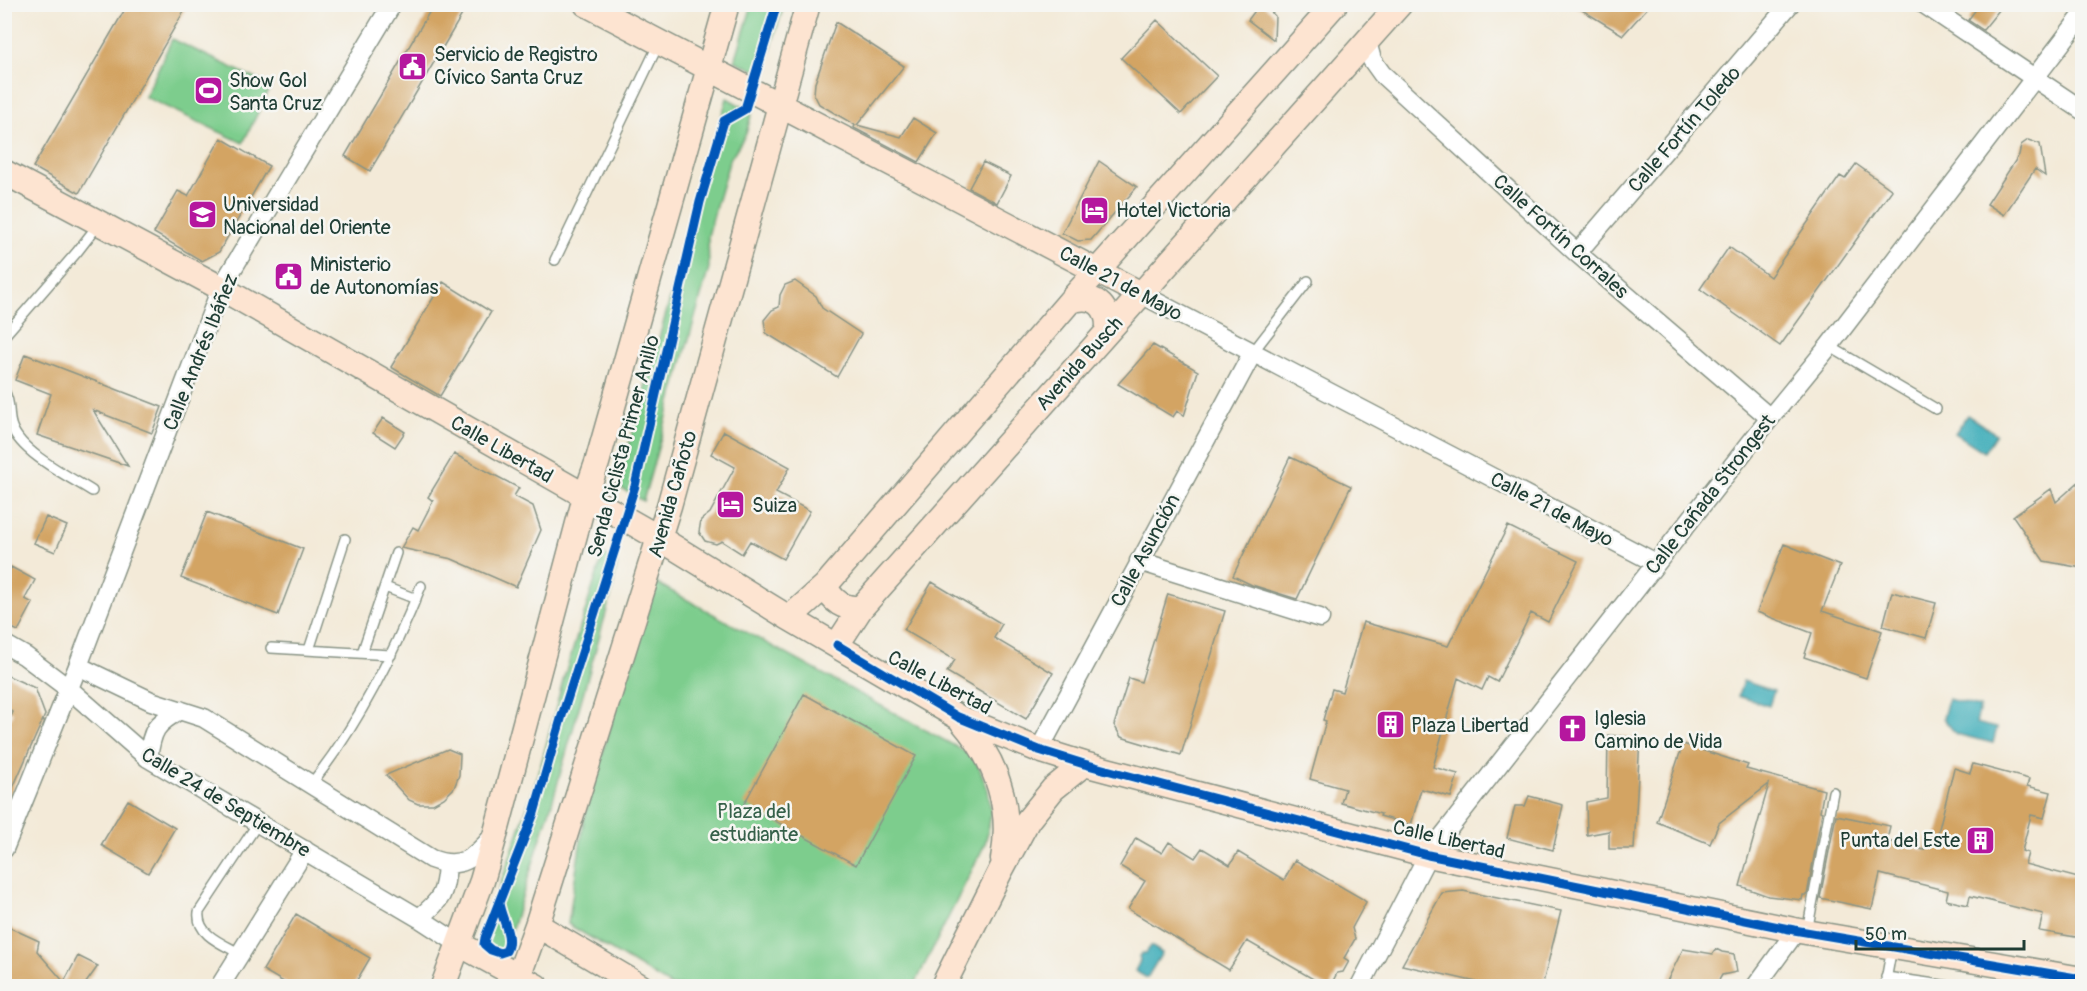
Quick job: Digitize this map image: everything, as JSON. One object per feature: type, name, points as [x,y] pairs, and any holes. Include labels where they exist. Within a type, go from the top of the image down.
[{"type":"main road","name":"Calle 21 de Mayo","points":[[586,4],[1141,294]]},
{"type":"main road","points":[[443,987],[482,881],[585,496],[597,464],[727,4]]},
{"type":"main road","name":"Avenida Cañoto","points":[[523,984],[537,925],[669,506],[808,4]]},
{"type":"main road","points":[[789,618],[825,586],[1070,301],[1335,4]]},
{"type":"main road","name":"Avenida Busch","points":[[837,645],[861,608],[1400,4]]},
{"type":"main road","name":"Calle Libertad","points":[[4,172],[221,288],[659,538],[789,618],[958,717],[1039,750],[1428,855],[1801,931],[2082,979]]},
{"type":"main road","points":[[1070,301],[1080,298],[1098,303],[1105,311],[1108,330]]},
{"type":"main road","points":[[825,586],[835,601],[843,606],[861,608]]},
{"type":"main road","points":[[958,717],[977,738],[998,779],[1004,801],[1006,824],[1001,870]]},
{"type":"main road","points":[[943,987],[1001,870],[1029,820],[1053,789],[1084,764]]},
{"type":"main road","points":[[537,925],[640,987]]},
{"type":"main road","points":[[459,944],[523,984]]},
{"type":"street","name":"Calle Andrés Ibáñez","points":[[4,849],[78,666],[221,288],[392,4]]},
{"type":"street","name":"Calle Fortín Toledo","points":[[1577,253],[1790,4]]},
{"type":"street","points":[[1924,4],[2082,110]]},
{"type":"street","name":"Calle Cañada Strongest","points":[[1360,987],[1428,855],[1770,417],[1829,346],[2082,15]]},
{"type":"street","name":"Calle Fortín Corrales","points":[[1367,42],[1372,60],[1382,74],[1577,253],[1770,417]]},
{"type":"street","name":"Calle 21 de Mayo","points":[[1141,294],[1656,563]]},
{"type":"street","name":"Calle Asunción","points":[[1039,750],[1253,352]]},
{"type":"street","points":[[1139,561],[1320,618]]},
{"type":"street","name":"Calle 24 de Septiembre","points":[[4,644],[25,656],[69,689],[148,758],[459,944]]},
{"type":"street","points":[[78,666],[151,701],[204,718],[430,859],[447,865],[463,862],[481,850],[496,832]]},
{"type":"street","points":[[148,758],[154,728],[180,710]]},
{"type":"street","points":[[220,987],[305,850]]},
{"type":"street","points":[[419,918],[438,903],[444,892],[447,865]]},
{"type":"street","points":[[1756,987],[1791,938],[1801,931]]},
{"type":"lane","points":[[555,260],[658,43]]},
{"type":"lane","points":[[4,336],[100,223]]},
{"type":"lane","points":[[1253,352],[1308,281]]},
{"type":"lane","points":[[1829,346],[1936,409]]},
{"type":"lane","points":[[4,391],[9,399],[12,427],[20,441],[33,453],[92,491]]},
{"type":"lane","points":[[309,650],[345,539]]},
{"type":"lane","points":[[362,653],[396,553]]},
{"type":"lane","points":[[311,784],[332,758],[391,655],[422,586]]},
{"type":"lane","points":[[385,587],[416,599]]},
{"type":"lane","points":[[271,648],[391,655]]},
{"type":"lane","points":[[1801,931],[1833,792]]},
{"type":"lane","points":[[241,954],[201,930],[198,920],[199,912],[258,823]]},
{"type":"lane","points":[[1892,947],[1886,982],[1949,987]]},
{"type":"green space","points":[[752,5],[784,5],[763,74],[735,61]]},
{"type":"green space","name":"Show Gol Santa Cruz","points":[[172,39],[271,86],[243,143],[145,97]]},
{"type":"green space","points":[[727,98],[752,112],[746,134],[730,159],[716,206],[708,236],[709,268],[643,501],[617,486]]},
{"type":"green space","points":[[603,555],[613,559],[617,565],[612,592],[552,803],[510,935],[508,965],[478,943],[484,932],[538,776],[564,677]]},
{"type":"green space","name":"Plaza del estudiante","points":[[651,580],[966,752],[974,759],[988,790],[991,812],[985,844],[914,986],[671,986],[568,924],[584,820]]},
{"type":"water","points":[[1967,415],[1996,434],[1984,452],[1955,433]]},
{"type":"water","points":[[1743,681],[1774,691],[1769,706],[1738,696]]},
{"type":"water","points":[[1948,699],[1980,707],[1976,723],[1997,728],[1993,743],[1956,734],[1943,718]]},
{"type":"water","points":[[1151,946],[1162,953],[1147,978],[1135,971],[1140,961],[1139,956],[1146,953]]},
{"type":"building","points":[[128,4],[188,4],[79,193],[33,167]]},
{"type":"building","points":[[434,4],[448,4],[463,13],[370,171],[345,156]]},
{"type":"building","points":[[1260,4],[1263,4],[1275,16],[1274,40],[1248,20]]},
{"type":"building","points":[[1572,4],[1651,4],[1623,35]]},
{"type":"building","points":[[1980,4],[2004,4],[1983,30],[1968,20]]},
{"type":"building","points":[[1157,20],[1217,76],[1181,114],[1121,58]]},
{"type":"building","points":[[836,22],[904,66],[857,125],[901,137],[913,118],[937,133],[919,162],[854,128],[855,125],[819,104],[814,94],[815,83]]},
{"type":"building","name":"Universidad Nacional del Oriente","points":[[221,138],[269,166],[219,252],[202,261],[154,233],[178,191],[188,196]]},
{"type":"building","points":[[2028,140],[2040,144],[2045,176],[2035,169],[2004,215],[1987,204],[2019,155],[2021,145]]},
{"type":"building","name":"Hotel Victoria","points":[[1099,161],[1137,187],[1091,240],[1078,241],[1062,233]]},
{"type":"building","points":[[983,162],[1011,176],[997,203],[969,188]]},
{"type":"building","points":[[1856,164],[1892,190],[1780,346],[1700,289],[1729,247],[1770,277],[1840,176],[1845,179]]},
{"type":"building","points":[[795,281],[816,296],[822,308],[861,334],[837,377],[766,333],[764,320],[772,310],[779,307],[780,295],[785,285]]},
{"type":"building","points":[[443,282],[491,312],[440,396],[391,367]]},
{"type":"building","points":[[1153,345],[1198,371],[1184,416],[1177,411],[1173,417],[1118,384]]},
{"type":"building","points":[[25,354],[162,407],[152,433],[93,410],[128,466],[37,435],[51,394],[15,380]]},
{"type":"building","points":[[383,418],[405,432],[395,447],[373,433]]},
{"type":"building","points":[[724,431],[790,467],[776,493],[810,511],[783,559],[750,541],[742,554],[722,541],[716,544],[705,541],[699,532],[701,520],[710,513],[735,467],[711,454]]},
{"type":"building","points":[[454,454],[519,488],[514,496],[533,506],[541,530],[516,587],[452,559],[401,548],[413,527],[418,530],[433,501],[428,497]]},
{"type":"building","points":[[1290,457],[1351,486],[1297,599],[1252,585],[1233,576]]},
{"type":"building","points":[[2082,479],[2082,568],[2044,561],[2013,516],[2051,489],[2056,502]]},
{"type":"building","points":[[207,512],[303,549],[278,615],[181,578]]},
{"type":"building","points":[[46,517],[67,526],[55,552],[34,543]]},
{"type":"building","points":[[1508,526],[1578,561],[1548,622],[1531,613],[1497,682],[1488,677],[1482,690],[1458,678],[1433,767],[1458,774],[1451,797],[1421,789],[1411,825],[1341,803],[1345,789],[1310,779],[1332,689],[1342,692],[1363,622],[1448,646]]},
{"type":"building","points":[[1784,544],[1840,566],[1822,611],[1882,631],[1866,678],[1804,657],[1812,633],[1757,612]]},
{"type":"building","points":[[11,567],[35,580],[25,599],[33,603],[18,631],[4,624],[4,579]]},
{"type":"building","points":[[932,582],[1002,624],[994,638],[1053,673],[1026,719],[947,672],[955,660],[904,630]]},
{"type":"building","points":[[1892,592],[1936,603],[1926,638],[1883,626]]},
{"type":"building","points":[[1168,594],[1225,611],[1181,755],[1121,737],[1114,725],[1129,678],[1141,682]]},
{"type":"building","points":[[4,674],[35,688],[45,715],[4,808],[4,731],[13,712],[4,708]]},
{"type":"building","points":[[804,694],[916,756],[856,865],[744,804]]},
{"type":"building","points":[[1608,735],[1640,738],[1634,849],[1609,849],[1609,831],[1587,835],[1586,802],[1607,798]]},
{"type":"building","points":[[1683,744],[1748,765],[1746,769],[1824,790],[1807,895],[1803,895],[1802,900],[1768,896],[1740,886],[1769,784],[1719,823],[1710,844],[1657,822]]},
{"type":"building","points":[[448,749],[460,754],[459,775],[454,788],[444,798],[433,804],[418,804],[409,800],[386,775]]},
{"type":"building","name":"Punta del Este","points":[[1973,764],[2029,779],[2027,786],[2051,792],[2044,818],[2031,815],[2022,851],[2028,853],[2025,864],[2082,879],[2082,938],[2039,931],[2043,914],[1970,896],[1968,905],[1946,900],[1948,891],[1880,874],[1872,909],[1820,898],[1836,815],[1890,826],[1887,841],[1924,850],[1927,838],[1936,841],[1954,768],[1970,773]]},
{"type":"building","points":[[1529,796],[1563,805],[1553,850],[1507,838],[1515,806],[1525,806]]},
{"type":"building","points":[[128,800],[175,828],[148,873],[101,845]]},
{"type":"building","points":[[1136,838],[1162,853],[1169,842],[1195,858],[1202,848],[1230,865],[1238,852],[1284,880],[1295,860],[1361,898],[1366,902],[1352,928],[1355,939],[1344,958],[1349,961],[1343,972],[1337,973],[1330,987],[1327,987],[1247,941],[1229,970],[1128,909],[1145,881],[1120,866]]},
{"type":"building","points":[[1463,891],[1561,911],[1542,987],[1480,987],[1481,983],[1402,965],[1442,893]]},
{"type":"building","points":[[296,914],[370,958],[353,987],[292,987],[263,970]]},
{"type":"building","points":[[4,925],[39,941],[37,951],[64,982],[78,956],[98,966],[83,987],[14,987],[4,976]]},
{"type":"building","points":[[1683,949],[1713,954],[1716,949],[1734,954],[1737,972],[1722,975],[1715,987],[1664,987]]},
{"type":"cycle path","name":"Senda Ciclista Primer Anillo","points":[[499,903],[509,940],[506,951],[500,953],[484,944],[485,938],[534,813],[561,719],[635,486],[700,202],[724,121],[745,109],[777,4]]},
{"type":"cycle path","points":[[837,645],[958,717],[1039,750],[1084,764],[1428,855],[1794,930],[2082,979]]},
{"type":"place","name":"Servicio de Registro Cívico Santa Cruz","points":[[413,66]]},
{"type":"place","name":"Show Gol Santa Cruz","points":[[208,91]]},
{"type":"place","name":"Hotel Victoria","points":[[1095,210]]},
{"type":"place","name":"Universidad Nacional del Oriente","points":[[202,215]]},
{"type":"place","name":"Ministerio de Autonomías","points":[[289,276]]},
{"type":"place","name":"Suiza","points":[[731,505]]},
{"type":"place","name":"Plaza Libertad","points":[[1390,725]]},
{"type":"place","name":"Iglesia Camino de Vida","points":[[1573,729]]},
{"type":"place","name":"Punta del Este","points":[[1981,840]]}]
